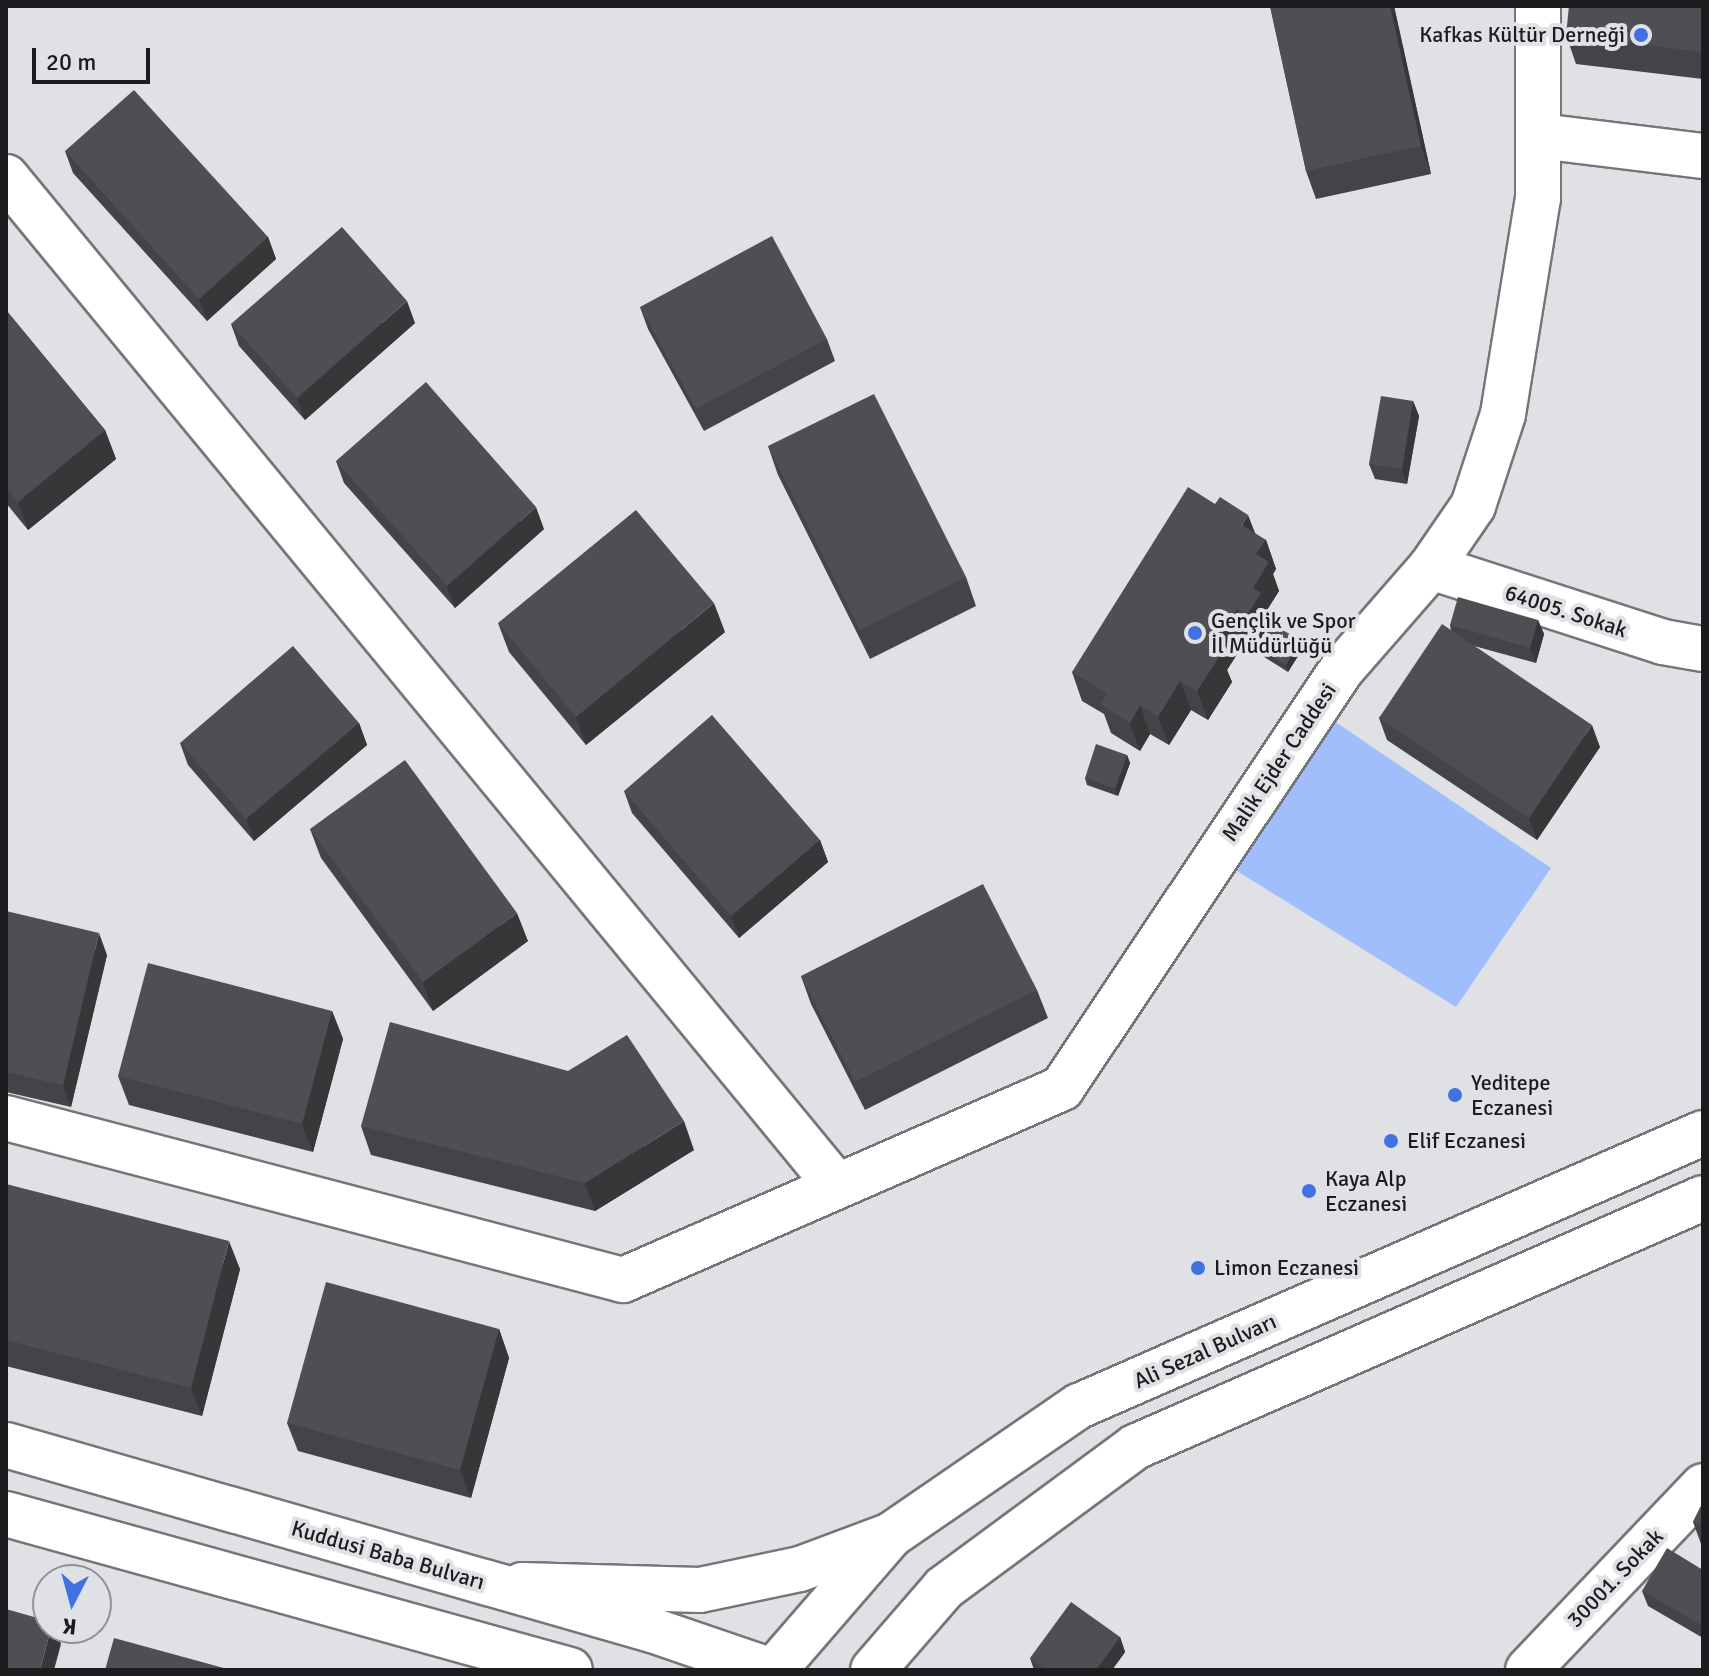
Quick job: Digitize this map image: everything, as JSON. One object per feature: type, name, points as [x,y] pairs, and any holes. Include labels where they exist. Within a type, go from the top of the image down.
[{"type":"street","name":"Malik Ejder Caddesi","points":[[6,1118],[623,1280],[1062,1088],[1342,669],[1431,567],[1473,506],[1503,414],[1538,199],[1538,6]]},
{"type":"street","points":[[1540,136],[1703,156]]},
{"type":"street","points":[[6,177],[837,1186]]},
{"type":"street","name":"64005. Sokak","points":[[1431,567],[1663,642],[1703,649]]},
{"type":"street","name":"Ali Sezal Bulvarı","points":[[772,1670],[891,1535],[1079,1406],[1703,1133]]},
{"type":"street","points":[[873,1670],[944,1588],[1135,1447],[1703,1198]]},
{"type":"street","name":"Kuddusi Baba Bulvarı","points":[[6,1445],[772,1670]]},
{"type":"street","name":"30001. Sokak","points":[[1528,1670],[1703,1486]]},
{"type":"street","points":[[6,1514],[570,1670]]},
{"type":"street","points":[[491,1585],[700,1590],[800,1569],[891,1535]]},
{"type":"shaded area","points":[[1334,721],[1551,868],[1456,1007],[1237,871]]},
{"type":"building","points":[[1270,6],[1390,6],[1421,146],[1306,171]]},
{"type":"building","points":[[1569,6],[1703,6],[1703,52],[1566,35]]},
{"type":"building","points":[[134,90],[268,237],[199,299],[65,151]]},
{"type":"building","points":[[342,227],[407,301],[297,398],[231,324]]},
{"type":"building","points":[[772,236],[827,339],[696,409],[640,307]]},
{"type":"building","points":[[6,310],[105,430],[18,502],[6,487]]},
{"type":"building","points":[[426,382],[536,507],[447,586],[336,461]]},
{"type":"building","points":[[874,394],[966,577],[860,630],[768,446]]},
{"type":"building","points":[[1381,396],[1413,401],[1402,469],[1369,464]]},
{"type":"building","name":"Gençlik ve Spor İl Müdürlüğü","points":[[1188,487],[1215,504],[1220,497],[1248,515],[1242,525],[1266,540],[1256,554],[1269,562],[1253,588],[1261,593],[1247,615],[1237,609],[1213,648],[1221,654],[1197,691],[1180,681],[1158,717],[1140,705],[1130,723],[1100,704],[1107,694],[1072,672]]},
{"type":"building","points":[[636,510],[714,603],[576,717],[498,623]]},
{"type":"building","points":[[1458,597],[1538,620],[1530,648],[1450,625]]},
{"type":"building","points":[[1272,624],[1300,640],[1286,665],[1258,648]]},
{"type":"building","points":[[1442,624],[1592,725],[1529,818],[1379,718]]},
{"type":"building","points":[[293,646],[359,723],[246,819],[180,743]]},
{"type":"building","points":[[712,715],[820,840],[731,916],[624,791]]},
{"type":"building","points":[[1096,744],[1127,755],[1115,789],[1085,778]]},
{"type":"building","points":[[405,760],[517,913],[423,982],[310,829]]},
{"type":"building","points":[[983,884],[1037,990],[855,1082],[801,976]]},
{"type":"building","points":[[6,911],[99,933],[63,1085],[6,1072]]},
{"type":"building","points":[[148,963],[332,1011],[302,1124],[118,1076]]},
{"type":"building","points":[[390,1022],[568,1071],[627,1035],[684,1121],[585,1183],[361,1126]]},
{"type":"building","points":[[6,1184],[229,1241],[191,1388],[6,1340]]},
{"type":"building","points":[[326,1282],[499,1329],[460,1470],[287,1423]]},
{"type":"building","points":[[1703,1502],[1703,1527],[1693,1522]]},
{"type":"building","points":[[1667,1548],[1703,1570],[1703,1626],[1642,1591]]},
{"type":"building","points":[[1071,1602],[1120,1637],[1096,1670],[1046,1670],[1030,1658]]},
{"type":"building","points":[[6,1609],[32,1616],[32,1644],[47,1644],[40,1670],[6,1670]]},
{"type":"building","points":[[114,1638],[231,1670],[105,1670]]},
{"type":"place","name":"Kafkas Kültür Derneği","points":[[1641,35]]},
{"type":"place","name":"Gençlik ve Spor İl Müdürlüğü","points":[[1195,633]]},
{"type":"place","name":"Yeditepe Eczanesi","points":[[1455,1095]]},
{"type":"place","name":"Elif Eczanesi","points":[[1391,1141]]},
{"type":"place","name":"Kaya Alp Eczanesi","points":[[1309,1191]]},
{"type":"place","name":"Limon Eczanesi","points":[[1198,1268]]}]
